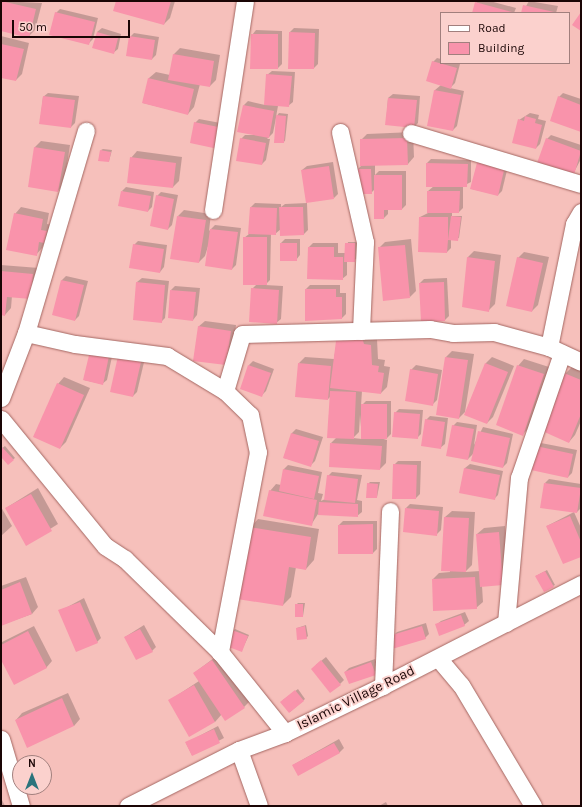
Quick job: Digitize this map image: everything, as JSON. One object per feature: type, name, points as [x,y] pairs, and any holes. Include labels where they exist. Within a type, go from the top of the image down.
[{"type":"street","points":[[213,210],[245,1]]},
{"type":"street","points":[[1,398],[26,333],[86,131]]},
{"type":"street","points":[[340,132],[365,242],[361,331]]},
{"type":"street","points":[[411,133],[581,184]]},
{"type":"street","points":[[506,623],[518,478],[556,350],[574,224],[581,212]]},
{"type":"street","points":[[225,391],[242,334],[430,329],[453,333],[494,332],[556,350],[581,362]]},
{"type":"street","points":[[26,333],[75,344],[167,356],[192,368],[225,391],[250,415],[258,452],[220,652]]},
{"type":"street","points":[[1,419],[105,546],[125,559],[220,652],[285,733]]},
{"type":"street","points":[[383,686],[390,511]]},
{"type":"street","name":"Islamic Village Road","points":[[128,806],[239,750],[285,733],[383,686],[581,584]]},
{"type":"street","points":[[438,658],[461,685],[533,806]]},
{"type":"street","points":[[1,739],[21,806]]},
{"type":"street","points":[[239,750],[259,806]]},
{"type":"building","points":[[1,1],[36,9],[29,38],[1,31]]},
{"type":"building","points":[[116,1],[171,1],[164,25],[113,11]]},
{"type":"building","points":[[475,2],[512,12],[472,12]]},
{"type":"building","points":[[523,5],[554,12],[521,12]]},
{"type":"building","points":[[55,12],[95,22],[89,45],[49,35]]},
{"type":"building","points":[[581,12],[581,31],[572,25]]},
{"type":"building","points":[[97,32],[118,38],[114,54],[92,48]]},
{"type":"building","points":[[289,32],[315,33],[314,69],[288,69]]},
{"type":"building","points":[[251,34],[278,34],[278,69],[250,69]]},
{"type":"building","points":[[129,36],[155,40],[152,60],[126,56]]},
{"type":"building","points":[[1,44],[24,49],[16,81],[1,78]]},
{"type":"building","points":[[173,54],[214,61],[210,87],[168,80]]},
{"type":"building","points":[[432,61],[457,68],[451,89],[426,81]]},
{"type":"building","points":[[266,74],[292,76],[289,107],[264,105]]},
{"type":"building","points":[[148,78],[194,89],[188,115],[142,103]]},
{"type":"building","points":[[434,90],[461,95],[453,131],[427,126]]},
{"type":"building","points":[[43,96],[75,100],[71,128],[39,124]]},
{"type":"building","points":[[558,96],[581,105],[581,132],[550,121]]},
{"type":"building","points":[[388,98],[417,100],[414,128],[385,125]]},
{"type":"building","points":[[243,105],[274,111],[269,138],[237,132]]},
{"type":"building","points":[[276,115],[286,116],[284,143],[274,143]]},
{"type":"building","points":[[525,116],[536,119],[535,123],[542,125],[536,149],[512,143],[518,119],[524,121]]},
{"type":"building","points":[[194,122],[223,128],[218,149],[190,143]]},
{"type":"building","points":[[240,138],[266,143],[262,165],[236,161]]},
{"type":"building","points":[[407,138],[408,165],[360,166],[360,139]]},
{"type":"building","points":[[546,138],[581,151],[574,175],[537,163]]},
{"type":"building","points":[[34,147],[65,152],[58,192],[28,187]]},
{"type":"building","points":[[100,150],[111,152],[109,162],[98,161]]},
{"type":"building","points":[[130,157],[176,163],[173,188],[127,183]]},
{"type":"building","points":[[478,159],[505,166],[498,196],[470,189]]},
{"type":"building","points":[[426,163],[468,164],[467,187],[426,187]]},
{"type":"building","points":[[329,166],[334,199],[306,203],[301,170]]},
{"type":"building","points":[[357,169],[371,169],[372,194],[357,194]]},
{"type":"building","points":[[374,175],[402,175],[402,210],[384,210],[384,219],[374,219]]},
{"type":"building","points":[[121,191],[151,196],[148,212],[118,206]]},
{"type":"building","points":[[427,191],[460,191],[459,213],[427,213]]},
{"type":"building","points":[[156,195],[174,199],[168,230],[150,226]]},
{"type":"building","points":[[250,207],[277,208],[276,235],[248,234]]},
{"type":"building","points":[[279,207],[303,207],[304,235],[280,236]]},
{"type":"building","points":[[14,213],[43,219],[41,230],[47,231],[44,243],[39,242],[37,256],[6,250]]},
{"type":"building","points":[[177,216],[206,220],[199,263],[170,259]]},
{"type":"building","points":[[451,216],[461,217],[458,241],[448,240]]},
{"type":"building","points":[[419,217],[448,217],[447,253],[418,252]]},
{"type":"building","points":[[210,229],[238,232],[232,270],[205,266]]},
{"type":"building","points":[[243,237],[267,237],[267,285],[243,285]]},
{"type":"building","points":[[280,243],[297,243],[297,261],[280,261]]},
{"type":"building","points":[[345,243],[355,243],[355,262],[344,262]]},
{"type":"building","points":[[133,244],[164,249],[160,273],[129,268]]},
{"type":"building","points":[[405,245],[410,298],[383,301],[378,247]]},
{"type":"building","points":[[308,247],[334,247],[334,257],[343,257],[343,280],[307,279]]},
{"type":"building","points":[[467,257],[495,261],[489,312],[462,307]]},
{"type":"building","points":[[517,257],[543,263],[532,312],[506,306]]},
{"type":"building","points":[[1,271],[33,274],[31,299],[7,297],[5,316],[1,315]]},
{"type":"building","points":[[61,280],[84,285],[75,321],[52,315]]},
{"type":"building","points":[[136,282],[165,285],[162,323],[133,320]]},
{"type":"building","points":[[444,282],[445,321],[421,322],[419,283]]},
{"type":"building","points":[[251,288],[279,290],[277,324],[249,322]]},
{"type":"building","points":[[305,289],[336,289],[336,297],[342,297],[342,319],[305,321]]},
{"type":"building","points":[[170,290],[196,292],[193,321],[168,318]]},
{"type":"building","points":[[198,326],[231,331],[226,365],[193,361]]},
{"type":"building","points":[[337,333],[362,337],[364,344],[371,345],[372,365],[379,366],[378,372],[384,373],[381,394],[330,388]]},
{"type":"building","points":[[90,351],[109,356],[103,385],[83,380]]},
{"type":"building","points":[[118,356],[141,362],[133,397],[110,392]]},
{"type":"building","points":[[445,357],[468,360],[459,419],[436,415]]},
{"type":"building","points":[[298,363],[331,366],[328,400],[295,397]]},
{"type":"building","points":[[485,363],[508,372],[487,424],[464,415]]},
{"type":"building","points":[[248,365],[271,373],[262,397],[240,389]]},
{"type":"building","points":[[517,365],[544,374],[523,436],[496,425]]},
{"type":"building","points":[[410,369],[438,374],[433,406],[405,401]]},
{"type":"building","points":[[564,373],[581,380],[581,414],[569,443],[540,430]]},
{"type":"building","points":[[57,383],[84,395],[60,449],[33,437]]},
{"type":"building","points":[[330,391],[356,392],[354,439],[327,438]]},
{"type":"building","points":[[361,404],[387,404],[387,439],[361,439]]},
{"type":"building","points":[[394,412],[420,414],[418,439],[392,437]]},
{"type":"building","points":[[425,419],[445,422],[441,449],[421,446]]},
{"type":"building","points":[[452,425],[474,429],[468,460],[446,456]]},
{"type":"building","points":[[478,431],[510,438],[503,468],[471,461]]},
{"type":"building","points":[[291,433],[319,441],[311,467],[283,458]]},
{"type":"building","points":[[330,443],[382,446],[380,470],[329,467]]},
{"type":"building","points":[[536,446],[573,454],[568,478],[531,470]]},
{"type":"building","points":[[2,447],[14,460],[8,465],[1,457]]},
{"type":"building","points":[[393,464],[417,465],[416,499],[392,499]]},
{"type":"building","points":[[464,468],[500,475],[495,500],[459,493]]},
{"type":"building","points":[[283,469],[319,476],[314,499],[279,491]]},
{"type":"building","points":[[327,475],[358,479],[355,503],[324,500]]},
{"type":"building","points":[[367,483],[378,484],[377,498],[366,498]]},
{"type":"building","points":[[544,483],[581,488],[577,513],[540,508]]},
{"type":"building","points":[[269,490],[317,500],[312,526],[263,516]]},
{"type":"building","points":[[31,494],[52,531],[26,546],[5,508]]},
{"type":"building","points":[[319,502],[358,504],[358,517],[318,515]]},
{"type":"building","points":[[405,508],[439,511],[437,536],[403,532]]},
{"type":"building","points":[[570,516],[581,542],[581,557],[563,564],[546,526]]},
{"type":"building","points":[[444,517],[469,518],[466,572],[441,571]]},
{"type":"building","points":[[373,524],[373,554],[338,554],[338,525]]},
{"type":"building","points":[[249,527],[311,537],[306,570],[289,567],[283,606],[237,599]]},
{"type":"building","points":[[499,532],[503,585],[480,587],[476,534]]},
{"type":"building","points":[[545,571],[554,587],[544,592],[535,576]]},
{"type":"building","points":[[475,577],[477,609],[433,611],[432,579]]},
{"type":"building","points":[[20,582],[32,614],[1,626],[1,590]]},
{"type":"building","points":[[80,602],[98,643],[76,652],[58,610]]},
{"type":"building","points":[[295,604],[303,604],[303,617],[295,617]]},
{"type":"building","points":[[461,615],[465,626],[439,636],[435,624]]},
{"type":"building","points":[[305,626],[307,639],[297,640],[296,628]]},
{"type":"building","points":[[422,626],[426,639],[392,649],[392,635]]},
{"type":"building","points":[[140,629],[153,652],[136,660],[124,637]]},
{"type":"building","points":[[232,630],[248,636],[242,652],[226,646]]},
{"type":"building","points":[[28,631],[47,668],[14,685],[1,660],[1,645]]},
{"type":"building","points":[[212,660],[245,708],[225,721],[193,673]]},
{"type":"building","points":[[321,660],[341,685],[330,693],[311,669]]},
{"type":"building","points":[[371,662],[376,675],[349,684],[344,672]]},
{"type":"building","points":[[194,685],[215,722],[189,737],[168,700]]},
{"type":"building","points":[[295,690],[304,701],[289,713],[280,702]]},
{"type":"building","points":[[62,698],[74,726],[27,748],[15,720]]},
{"type":"building","points":[[214,729],[220,743],[192,756],[185,742]]},
{"type":"building","points":[[334,743],[340,753],[298,776],[292,765]]}]
